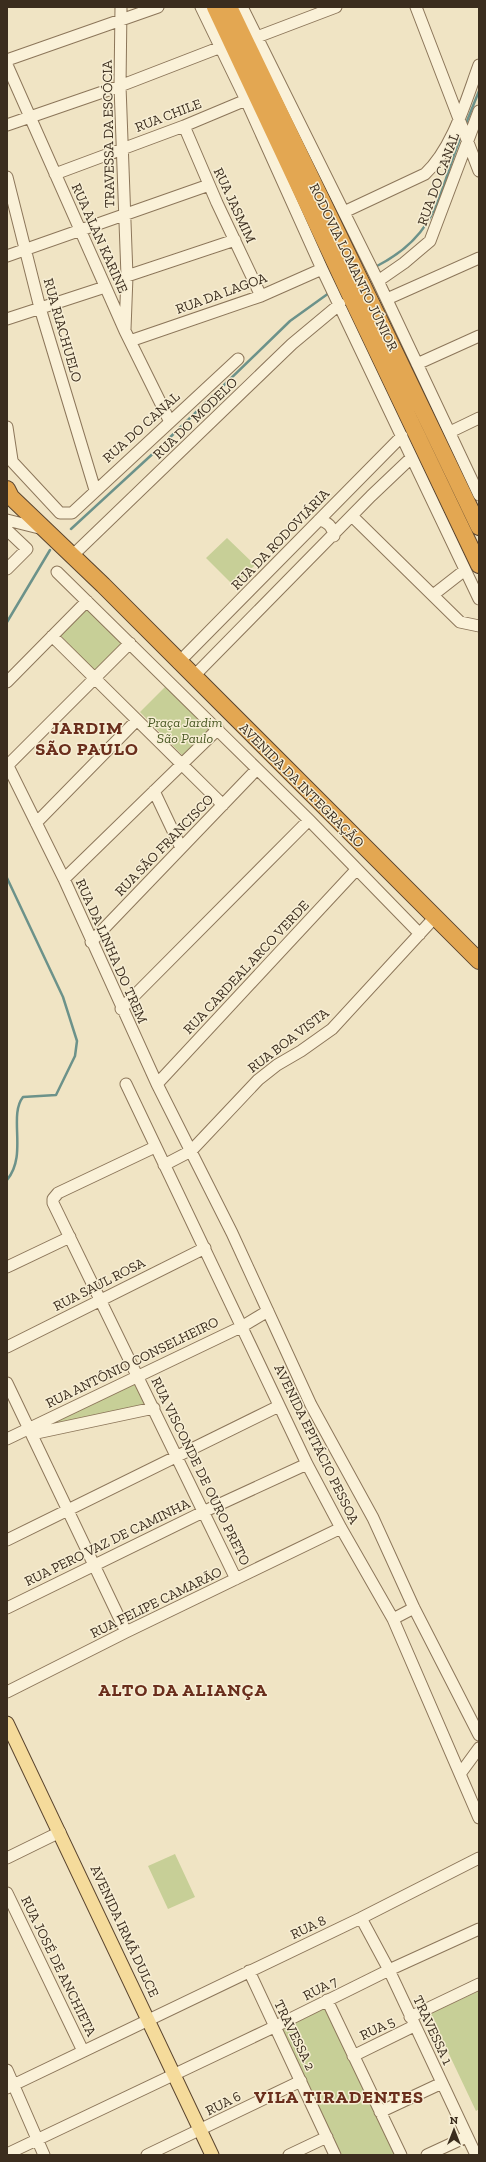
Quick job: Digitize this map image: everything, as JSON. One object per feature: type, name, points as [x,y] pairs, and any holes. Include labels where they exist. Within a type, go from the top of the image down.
[{"type":"highway","name":"RODOVIA LOMANTO JÚNIOR","points":[[216,7],[341,274],[345,301],[472,568]]},
{"type":"highway","name":"RODOVIA LOMANTO JÚNIOR","points":[[229,7],[479,526]]},
{"type":"highway","name":"AVENIDA DA INTEGRAÇÃO","points":[[8,493],[46,529],[178,663],[234,716],[376,860],[436,916],[479,961]]},
{"type":"main road","name":"AVENIDA IRMÃ DULCE","points":[[7,1723],[149,2018],[212,2155]]},
{"type":"street","name":"TRAVESSA DA ESCÓCIA","points":[[121,7],[120,86],[127,276],[127,336]]},
{"type":"street","points":[[7,60],[122,21],[158,7]]},
{"type":"street","points":[[201,7],[246,100],[322,269],[345,301],[411,458],[472,568],[479,599]]},
{"type":"street","points":[[242,7],[378,281],[479,495]]},
{"type":"street","points":[[257,37],[336,7]]},
{"type":"street","points":[[416,7],[479,171]]},
{"type":"street","points":[[7,125],[120,86],[221,47]]},
{"type":"street","name":"RUA ALAN KARINE","points":[[7,65],[127,336],[170,422]]},
{"type":"street","name":"RUA DO CANAL","points":[[344,212],[425,174],[436,164],[460,120],[479,65]]},
{"type":"street","name":"RUA CHILE","points":[[55,174],[184,126],[246,100]]},
{"type":"street","name":"RUA DO CANAL","points":[[378,281],[410,259],[430,241],[467,138],[476,125],[479,111]]},
{"type":"street","name":"RUA JASMIM","points":[[184,126],[209,185],[261,296]]},
{"type":"street","name":"RUA RIACHUELO","points":[[7,177],[40,308],[95,490]]},
{"type":"street","points":[[7,256],[26,248],[80,232],[209,185]]},
{"type":"street","points":[[127,276],[235,240]]},
{"type":"street","points":[[386,299],[479,258]]},
{"type":"street","name":"RUA DA LAGOA","points":[[127,336],[261,296],[322,269]]},
{"type":"street","points":[[7,319],[105,286]]},
{"type":"street","name":"RUA DO MODELO","points":[[72,556],[292,344],[345,301]]},
{"type":"street","points":[[417,364],[479,336]]},
{"type":"street","name":"RUA DO CANAL","points":[[9,458],[48,502],[63,514],[72,513],[95,490],[238,359]]},
{"type":"street","points":[[450,432],[479,418]]},
{"type":"street","points":[[7,427],[9,458]]},
{"type":"street","name":"RUA DA RODOVIÁRIA","points":[[178,663],[402,436]]},
{"type":"street","points":[[193,677],[411,458]]},
{"type":"street","points":[[352,516],[460,622],[479,626]]},
{"type":"street","points":[[7,520],[46,529]]},
{"type":"street","points":[[319,520],[329,524],[333,529],[334,536]]},
{"type":"street","points":[[7,530],[27,549],[7,569]]},
{"type":"street","points":[[432,594],[472,568]]},
{"type":"street","points":[[57,572],[218,729],[420,934]]},
{"type":"street","points":[[7,682],[87,601]]},
{"type":"street","points":[[238,603],[237,608],[241,615],[245,617],[254,616]]},
{"type":"street","points":[[52,636],[183,763],[223,805]]},
{"type":"street","points":[[7,764],[130,642]]},
{"type":"street","points":[[36,823],[138,720]]},
{"type":"street","points":[[64,879],[218,729]]},
{"type":"street","name":"RUA DA LINHA DO TREM","points":[[7,764],[64,879],[121,1009],[268,1311],[311,1405],[373,1518],[414,1608],[479,1735]]},
{"type":"street","name":"RUA SÃO FRANCISCO","points":[[91,942],[258,769]]},
{"type":"street","points":[[154,791],[170,821],[181,848]]},
{"type":"street","points":[[121,1009],[309,820]]},
{"type":"street","name":"RUA CARDEAL ARCO VERDE","points":[[157,1084],[356,870]]},
{"type":"street","name":"RUA BOA VISTA","points":[[191,1151],[258,1080],[277,1065],[301,1051],[332,1029],[436,916]]},
{"type":"street","name":"AVENIDA EPITÁCIO PESSOA","points":[[126,1084],[155,1147],[243,1326],[307,1464],[341,1528],[393,1619],[479,1818]]},
{"type":"street","name":"RUA VISCONDE DE OURO PRETO","points":[[155,1147],[58,1193],[53,1199],[177,1458],[205,1511],[236,1579]]},
{"type":"street","points":[[164,1164],[191,1151]]},
{"type":"street","points":[[7,1267],[70,1237]]},
{"type":"street","name":"RUA SAUL ROSA","points":[[7,1347],[100,1299],[205,1248]]},
{"type":"street","name":"RUA ANTÔNIO CONSELHEIRO","points":[[7,1439],[30,1431],[138,1375],[243,1326],[268,1311]]},
{"type":"street","points":[[7,1382],[126,1632]]},
{"type":"street","points":[[7,1540],[177,1458],[279,1406]]},
{"type":"street","name":"RUA ANTÔNIO CONSELHEIRO","points":[[30,1431],[154,1408]]},
{"type":"street","name":"RUA PERO VAZ DE CAMINHA","points":[[7,1608],[205,1511],[307,1464]]},
{"type":"street","name":"RUA FELIPE CAMARÃO","points":[[7,1692],[126,1632],[341,1528]]},
{"type":"street","points":[[393,1619],[414,1608]]},
{"type":"street","points":[[460,1774],[479,1748]]},
{"type":"street","points":[[7,1858],[60,1832]]},
{"type":"street","name":"RUA 8","points":[[10,2087],[149,2018],[361,1918],[479,1858]]},
{"type":"street","name":"RUA JOSÉ DE ANCHIETA","points":[[7,1893],[83,2051]]},
{"type":"street","name":"TRAVESSA 1","points":[[361,1918],[389,1970],[412,2022],[476,2155]]},
{"type":"street","name":"RUA 7","points":[[7,2154],[274,2028],[389,1970],[479,1929]]},
{"type":"street","name":"TRAVESSA 2","points":[[249,1971],[274,2028],[301,2081],[335,2155]]},
{"type":"street","name":"RUA 5","points":[[353,2056],[479,1984]]},
{"type":"street","points":[[327,2000],[401,2155]]},
{"type":"street","points":[[7,2070],[10,2087],[44,2155]]},
{"type":"street","name":"RUA 6","points":[[147,2155],[301,2081]]},
{"type":"street","points":[[380,2112],[442,2083]]},
{"type":"street","points":[[428,2155],[466,2136]]},
{"type":"street","points":[[289,2155],[327,2137]]},
{"type":"green space","points":[[227,538],[255,565],[234,586],[206,558]]},
{"type":"green space","points":[[89,607],[125,644],[96,672],[60,635]]},
{"type":"green space","name":"Praça Jardim São Paulo","points":[[167,685],[213,730],[185,758],[140,712]]},
{"type":"green space","points":[[137,1382],[150,1407],[35,1431]]},
{"type":"green space","points":[[175,1854],[195,1897],[168,1909],[148,1866]]},
{"type":"green space","points":[[479,1991],[479,2109],[476,2111],[430,2014]]},
{"type":"green space","points":[[325,2008],[395,2155],[341,2155],[281,2029]]},
{"type":"waterway","points":[[465,126],[479,91]]},
{"type":"waterway","points":[[377,266],[397,254],[413,240],[425,226],[434,211],[441,194],[461,136]]},
{"type":"waterway","points":[[71,529],[159,448],[290,321],[329,293]]},
{"type":"waterway","points":[[7,622],[50,550]]},
{"type":"waterway","points":[[7,878],[63,997],[77,1041],[75,1056],[56,1095],[23,1097],[17,1114],[16,1159],[13,1170],[7,1180]]},
{"type":"district","name":"JARDIM SÃO PAULO","points":[[87,738]]},
{"type":"district","name":"ALTO DA ALIANÇA","points":[[183,1690]]},
{"type":"district","name":"VILA TIRADENTES","points":[[339,2097]]}]
